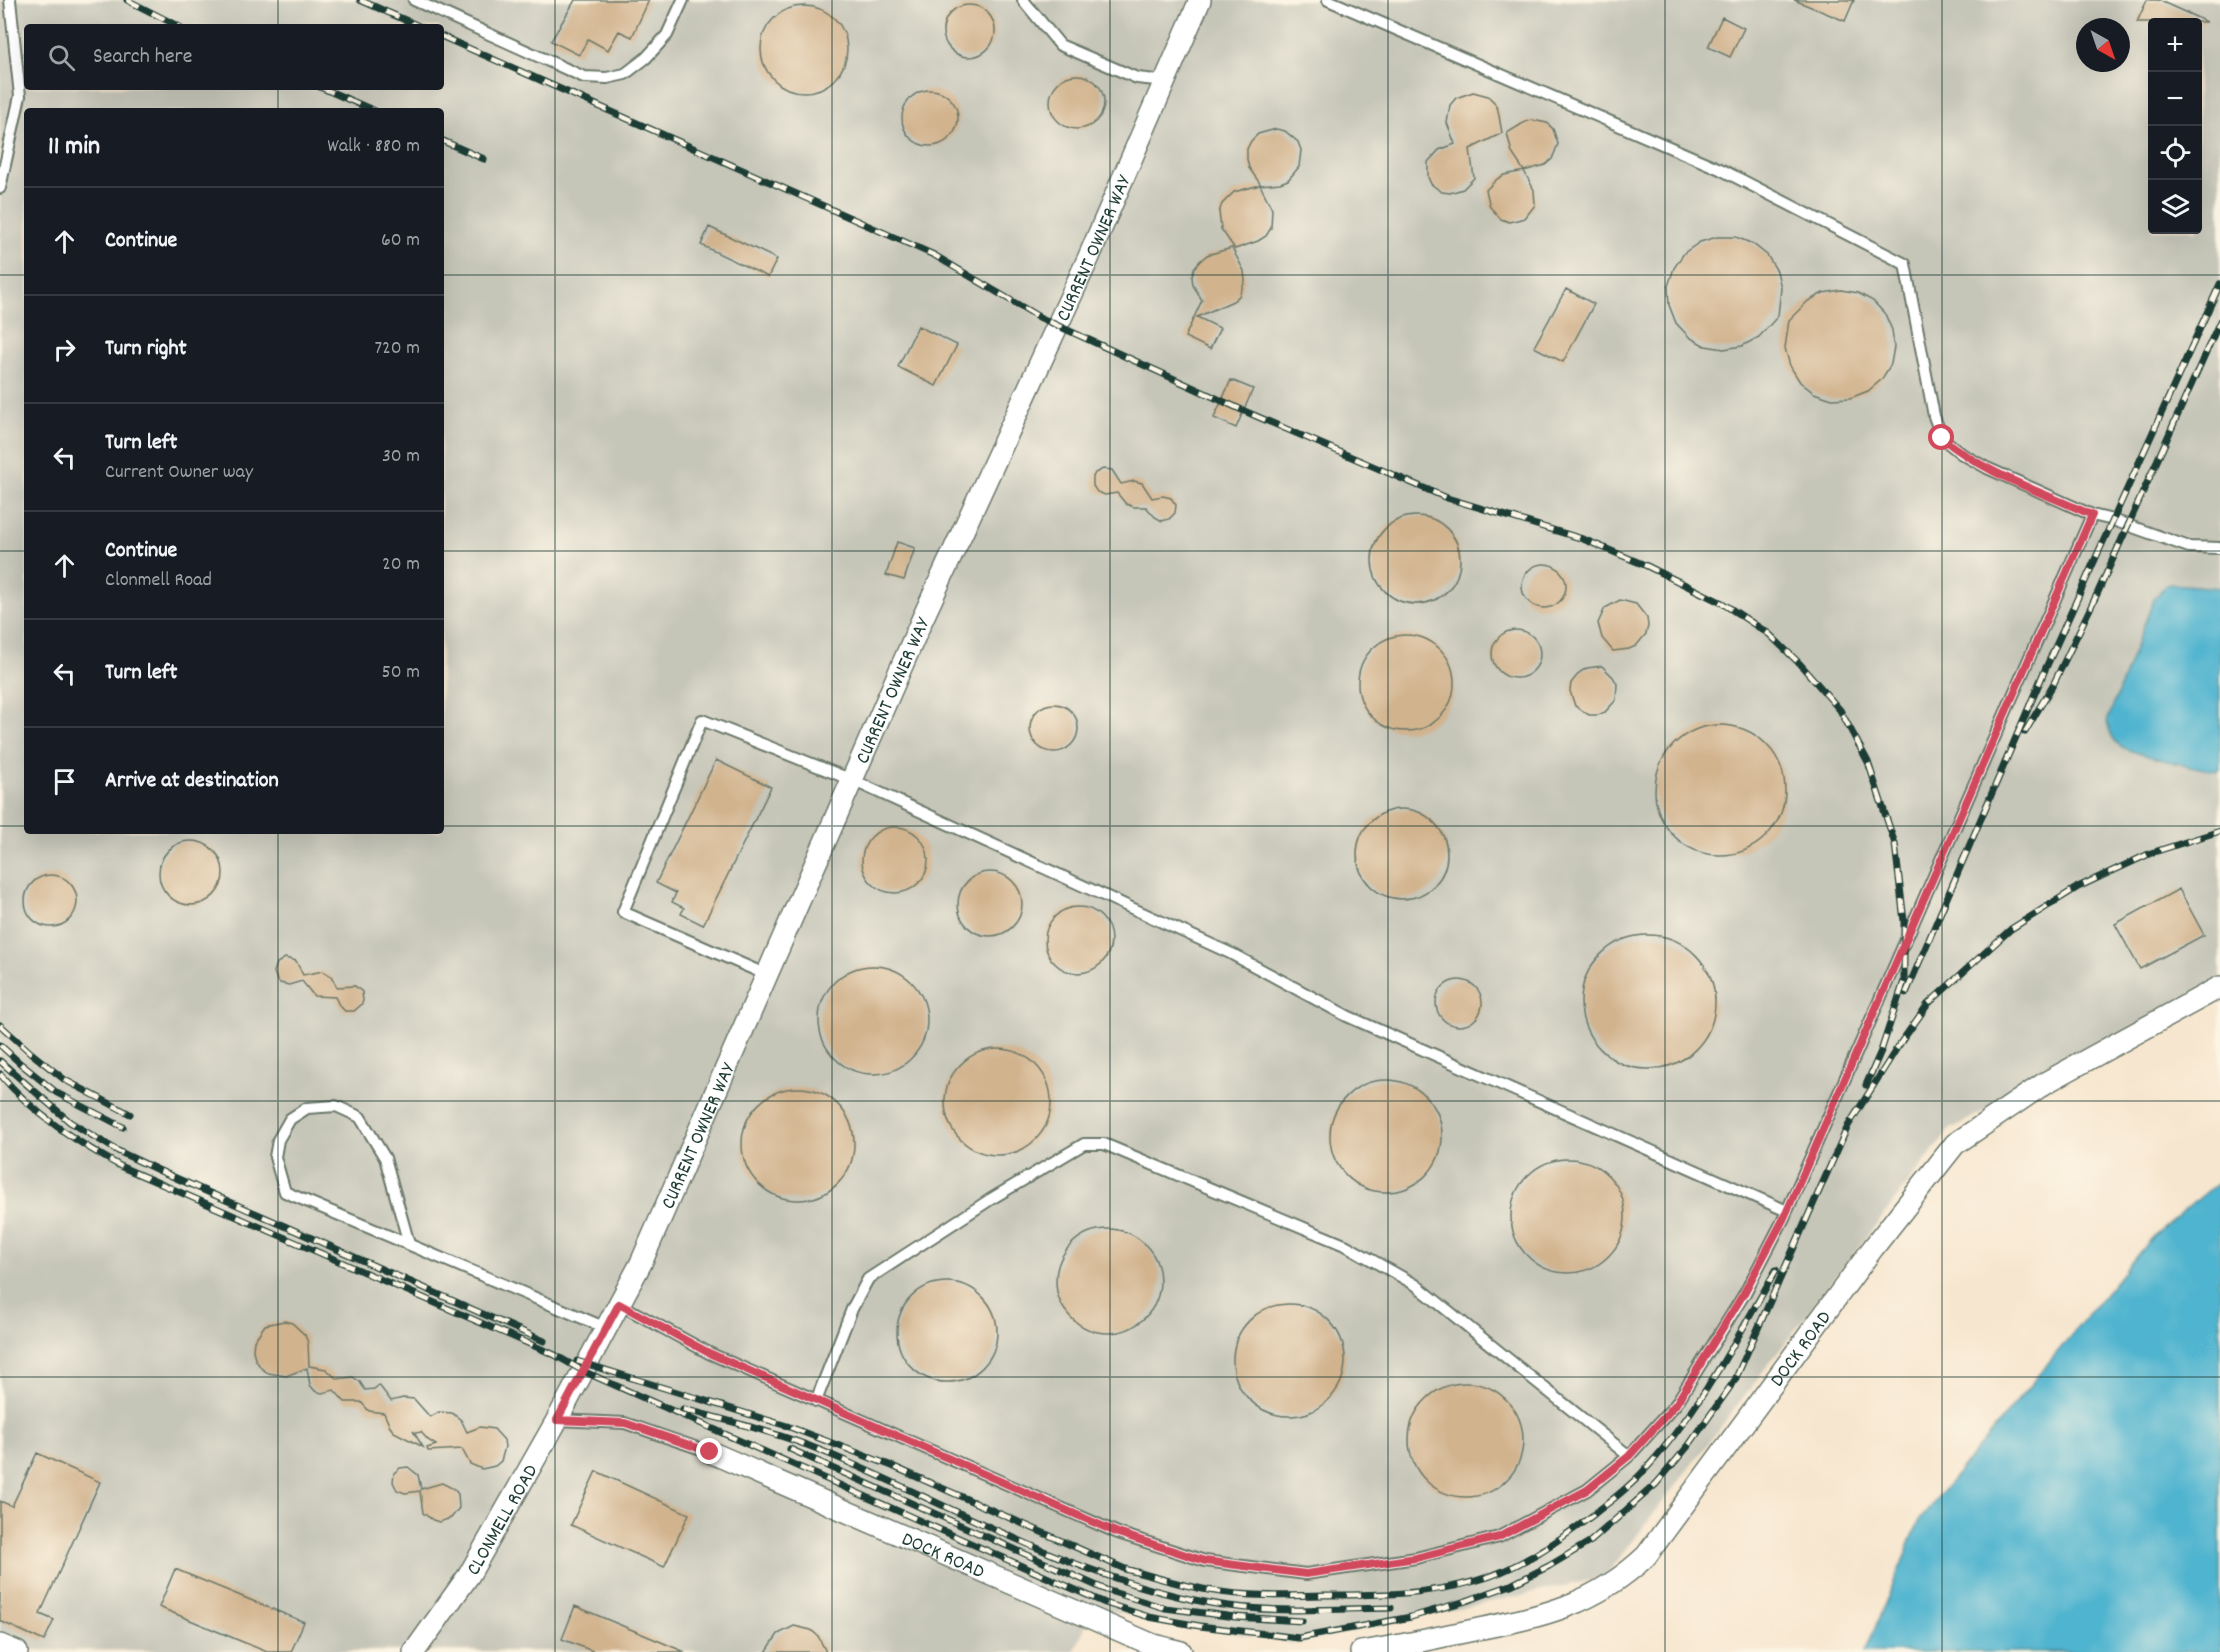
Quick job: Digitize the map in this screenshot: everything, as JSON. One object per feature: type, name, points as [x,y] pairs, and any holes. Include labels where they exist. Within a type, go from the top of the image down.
[{"type":"street","name":"CURRENT OWNER WAY","points":[[578,1381],[640,1263],[931,601],[1088,259],[1200,0]]},
{"type":"street","name":"DOCK ROAD","points":[[1360,1652],[1545,1615],[1598,1593],[1626,1575],[1646,1556],[1873,1248],[1955,1144],[2045,1083],[2220,987]]},
{"type":"street","name":"CLONMELL ROAD","points":[[414,1652],[470,1575],[578,1381]]},
{"type":"street","name":"DOCK ROAD","points":[[710,1452],[1154,1645],[1181,1652]]},
{"type":"street","points":[[0,1645],[18,1652]]},
{"type":"lane","points":[[0,188],[20,96],[10,0]]},
{"type":"lane","points":[[414,0],[584,77],[607,78],[625,74],[646,58],[667,35],[683,0]]},
{"type":"lane","points":[[1023,0],[1060,45],[1137,78],[1165,81]]},
{"type":"lane","points":[[1328,0],[1720,169],[1905,264],[1934,416],[1942,438],[1962,454],[1987,468],[2092,515],[2113,520],[2188,547],[2220,548]]},
{"type":"lane","points":[[619,1304],[709,1353],[816,1401],[1118,1533],[1205,1561],[1306,1574],[1416,1558],[1499,1537],[1587,1490],[1629,1456],[1676,1404],[1744,1293],[1787,1211],[2092,515]]},
{"type":"lane","points":[[767,975],[622,912],[702,720],[852,780],[1232,954],[1347,1016],[1787,1211]]},
{"type":"lane","points":[[409,1244],[385,1158],[360,1118],[336,1106],[307,1108],[290,1119],[278,1140],[275,1157],[285,1192],[606,1328]]},
{"type":"lane","points":[[816,1401],[852,1309],[868,1279],[991,1199],[1084,1144],[1104,1144],[1347,1246],[1416,1285],[1629,1456]]},
{"type":"lane","points":[[557,1420],[625,1423],[710,1452]]},
{"type":"shaded area","points":[[0,0],[2220,0],[2220,983],[1949,1130],[1605,1577],[1295,1644],[1093,1608],[1074,1652],[0,1650]]},
{"type":"water","points":[[2166,585],[2220,588],[2220,770],[2218,771],[2134,752],[2117,743],[2110,733],[2107,722],[2154,599]]},
{"type":"water","points":[[2220,1181],[2220,1652],[1865,1652],[1920,1519],[2152,1237]]},
{"type":"building","points":[[575,0],[649,0],[632,37],[619,31],[608,50],[588,39],[579,55],[551,41]]},
{"type":"building","points":[[1794,0],[1854,0],[1845,21]]},
{"type":"building","points":[[2147,0],[2158,0],[2198,18],[2148,18],[2148,22],[2137,22]]},
{"type":"building","points":[[964,5],[974,5],[988,12],[995,31],[988,50],[974,57],[964,57],[954,53],[947,46],[943,36],[943,26],[947,16],[954,9]]},
{"type":"building","points":[[804,6],[828,13],[840,25],[847,49],[840,73],[828,85],[804,92],[780,85],[768,73],[761,49],[768,25],[780,13]]},
{"type":"building","points":[[1722,17],[1744,28],[1730,57],[1708,47]]},
{"type":"building","points":[[1072,75],[1082,75],[1092,79],[1100,87],[1104,102],[1100,117],[1092,125],[1082,129],[1072,129],[1062,125],[1054,117],[1050,107],[1050,97],[1054,87],[1062,79]]},
{"type":"building","points":[[930,90],[941,92],[950,98],[956,107],[958,118],[956,129],[950,138],[941,144],[930,146],[919,144],[910,138],[904,129],[902,118],[904,107],[910,98],[919,92]]},
{"type":"building","points":[[1473,92],[1488,96],[1494,102],[1498,110],[1502,133],[1470,149],[1474,178],[1463,189],[1450,193],[1442,192],[1431,184],[1428,177],[1428,162],[1439,150],[1455,144],[1447,123],[1450,105],[1456,98]]},
{"type":"building","points":[[1532,120],[1547,123],[1553,129],[1558,144],[1552,159],[1545,165],[1524,171],[1512,153],[1507,133]]},
{"type":"building","points":[[1276,129],[1285,131],[1298,142],[1301,150],[1299,167],[1288,180],[1261,185],[1249,168],[1247,149],[1258,134]]},
{"type":"building","points":[[1524,171],[1534,190],[1535,205],[1525,218],[1509,222],[1501,219],[1490,207],[1486,190],[1504,175]]},
{"type":"building","points":[[1260,185],[1272,209],[1271,228],[1266,236],[1258,241],[1235,249],[1221,229],[1219,212],[1222,204],[1234,192]]},
{"type":"building","points":[[709,227],[777,259],[768,277],[701,245]]},
{"type":"building","points":[[1717,237],[1736,237],[1753,244],[1767,255],[1777,271],[1781,288],[1778,316],[1759,337],[1742,346],[1724,349],[1705,346],[1689,337],[1676,323],[1669,305],[1668,286],[1674,268],[1684,253],[1700,242]]},
{"type":"building","points":[[1232,248],[1244,271],[1245,281],[1239,296],[1233,301],[1197,317],[1220,328],[1210,349],[1185,337],[1202,300],[1193,285],[1192,277],[1194,268],[1207,255]]},
{"type":"building","points":[[1566,289],[1594,304],[1563,362],[1534,347]]},
{"type":"building","points":[[1841,290],[1858,293],[1873,301],[1885,314],[1892,330],[1894,347],[1891,364],[1882,379],[1868,391],[1850,398],[1832,399],[1814,393],[1800,382],[1790,366],[1785,348],[1789,320],[1808,301],[1823,293]]},
{"type":"building","points":[[918,326],[957,345],[936,386],[898,367]]},
{"type":"building","points":[[1231,380],[1253,389],[1236,428],[1214,418]]},
{"type":"building","points":[[1103,469],[1112,470],[1121,484],[1134,481],[1142,483],[1152,498],[1163,496],[1171,498],[1176,505],[1175,513],[1169,519],[1162,521],[1146,507],[1126,504],[1117,493],[1105,495],[1097,492],[1093,486],[1093,477],[1095,473]]},
{"type":"building","points":[[1416,516],[1433,519],[1447,529],[1457,543],[1460,560],[1457,577],[1447,591],[1433,601],[1416,604],[1399,601],[1385,591],[1375,577],[1372,560],[1375,543],[1385,529],[1399,519]]},
{"type":"building","points":[[897,542],[915,548],[904,580],[886,575]]},
{"type":"building","points":[[1544,564],[1559,571],[1566,586],[1559,601],[1544,608],[1529,601],[1522,586],[1529,571]]},
{"type":"building","points":[[1620,600],[1636,604],[1647,618],[1648,626],[1646,634],[1636,646],[1613,651],[1602,638],[1598,623],[1605,608]]},
{"type":"building","points":[[1516,630],[1533,637],[1540,654],[1533,671],[1516,678],[1499,671],[1492,654],[1499,637]]},
{"type":"building","points":[[1406,635],[1424,639],[1440,649],[1450,665],[1454,683],[1450,701],[1440,717],[1424,727],[1406,731],[1388,727],[1372,717],[1362,701],[1358,683],[1362,665],[1372,649],[1388,639]]},
{"type":"building","points":[[1602,666],[1617,684],[1616,700],[1605,712],[1589,715],[1575,706],[1570,691],[1571,683],[1580,672],[1587,668]]},
{"type":"building","points":[[1049,704],[1059,704],[1074,714],[1078,728],[1077,737],[1068,748],[1059,752],[1049,752],[1034,742],[1030,733],[1030,723],[1040,708]]},
{"type":"building","points":[[1720,725],[1745,730],[1766,744],[1780,765],[1785,790],[1780,815],[1766,836],[1745,850],[1720,855],[1695,850],[1674,836],[1660,815],[1655,790],[1660,765],[1674,744],[1695,730]]},
{"type":"building","points":[[716,760],[771,787],[703,925],[681,914],[684,908],[672,902],[676,893],[656,883]]},
{"type":"building","points":[[1402,809],[1419,812],[1434,822],[1444,837],[1447,854],[1444,871],[1434,886],[1419,896],[1402,899],[1385,896],[1370,886],[1360,871],[1357,854],[1360,837],[1370,822],[1385,812]]},
{"type":"building","points":[[895,827],[908,830],[918,837],[925,847],[928,860],[925,873],[918,883],[908,890],[895,893],[882,890],[872,883],[865,873],[862,860],[865,847],[872,837],[882,830]]},
{"type":"building","points":[[191,841],[209,847],[217,855],[223,873],[217,891],[209,899],[191,905],[173,899],[165,891],[159,873],[165,855],[173,847]]},
{"type":"building","points":[[984,872],[996,872],[1013,881],[1020,892],[1022,904],[1020,916],[1013,927],[996,936],[984,936],[972,931],[963,922],[958,910],[958,898],[963,886],[972,877]]},
{"type":"building","points":[[51,875],[65,879],[73,887],[77,901],[73,915],[65,923],[51,927],[37,923],[29,915],[25,901],[29,887],[37,879]]},
{"type":"building","points":[[2179,889],[2204,935],[2140,969],[2115,924]]},
{"type":"building","points":[[1084,907],[1102,916],[1109,927],[1111,940],[1109,953],[1102,964],[1091,971],[1072,973],[1054,964],[1047,953],[1045,934],[1054,916],[1065,909]]},
{"type":"building","points":[[1648,935],[1674,940],[1696,954],[1710,976],[1715,1002],[1710,1028],[1696,1050],[1674,1064],[1648,1069],[1622,1064],[1600,1050],[1586,1028],[1581,1002],[1586,976],[1600,954],[1622,940]]},
{"type":"building","points":[[285,958],[296,961],[303,975],[323,971],[331,976],[337,987],[355,986],[362,992],[361,1005],[354,1011],[345,1011],[335,997],[314,996],[302,981],[289,985],[280,983],[274,972],[277,963]]},
{"type":"building","points":[[873,966],[894,970],[911,982],[923,999],[927,1020],[923,1041],[911,1058],[894,1070],[873,1074],[852,1070],[835,1058],[823,1041],[819,1020],[823,999],[835,982],[852,970]]},
{"type":"building","points":[[1459,980],[1475,987],[1482,1003],[1475,1019],[1459,1026],[1443,1019],[1436,1003],[1443,987]]},
{"type":"building","points":[[998,1049],[1018,1053],[1036,1064],[1047,1082],[1051,1102],[1047,1122],[1036,1140],[1018,1151],[998,1155],[978,1151],[960,1140],[949,1122],[945,1102],[949,1082],[960,1064],[978,1053]]},
{"type":"building","points":[[1386,1080],[1407,1085],[1425,1097],[1437,1115],[1442,1136],[1437,1157],[1425,1175],[1407,1187],[1386,1192],[1365,1187],[1347,1175],[1335,1157],[1330,1136],[1335,1115],[1347,1097],[1365,1085]]},
{"type":"building","points":[[798,1088],[819,1092],[837,1105],[850,1123],[854,1144],[850,1165],[837,1183],[819,1196],[798,1200],[777,1196],[759,1183],[746,1165],[742,1144],[746,1123],[759,1105],[777,1092]]},
{"type":"building","points":[[1568,1159],[1590,1164],[1608,1176],[1620,1194],[1625,1216],[1620,1238],[1608,1256],[1590,1268],[1568,1273],[1546,1268],[1528,1256],[1516,1238],[1511,1216],[1516,1194],[1528,1176],[1546,1164]]},
{"type":"building","points":[[1108,1229],[1128,1233],[1145,1244],[1156,1261],[1160,1281],[1156,1301],[1145,1318],[1128,1329],[1108,1333],[1088,1329],[1071,1318],[1060,1301],[1056,1281],[1060,1261],[1071,1244],[1088,1233]]},
{"type":"building","points":[[947,1282],[966,1285],[983,1296],[994,1313],[997,1332],[994,1351],[983,1368],[966,1379],[947,1382],[928,1379],[911,1368],[900,1351],[897,1332],[900,1313],[911,1296],[928,1285]]},
{"type":"building","points":[[1289,1304],[1310,1309],[1328,1321],[1340,1339],[1345,1360],[1340,1381],[1328,1399],[1310,1411],[1289,1416],[1268,1411],[1250,1399],[1238,1381],[1233,1360],[1238,1339],[1250,1321],[1268,1309]]},
{"type":"building","points":[[284,1321],[292,1323],[305,1335],[308,1343],[309,1366],[326,1369],[337,1379],[353,1377],[365,1390],[374,1389],[379,1385],[391,1401],[403,1398],[414,1399],[430,1417],[439,1412],[452,1413],[461,1420],[467,1432],[480,1427],[494,1429],[504,1440],[505,1447],[501,1461],[495,1466],[482,1469],[470,1464],[462,1449],[428,1451],[427,1448],[436,1445],[421,1432],[413,1431],[423,1447],[394,1432],[384,1413],[369,1411],[361,1402],[345,1402],[334,1390],[322,1393],[315,1391],[310,1385],[307,1368],[286,1376],[268,1373],[255,1359],[254,1341],[265,1325]]},
{"type":"building","points":[[1466,1383],[1488,1387],[1506,1400],[1519,1418],[1523,1440],[1519,1462],[1506,1480],[1488,1493],[1466,1497],[1444,1493],[1426,1480],[1413,1462],[1409,1440],[1413,1418],[1426,1400],[1444,1387]]},
{"type":"building","points":[[37,1453],[100,1482],[40,1614],[54,1620],[44,1641],[0,1621],[0,1501],[12,1506]]},
{"type":"building","points":[[408,1467],[418,1475],[421,1489],[442,1483],[454,1489],[458,1494],[459,1508],[451,1518],[439,1522],[433,1520],[423,1513],[420,1491],[405,1493],[397,1490],[393,1482],[394,1473],[400,1468]]},
{"type":"building","points":[[596,1471],[689,1514],[664,1567],[571,1525]]},
{"type":"building","points":[[175,1569],[304,1622],[291,1652],[267,1652],[159,1607]]},
{"type":"building","points":[[575,1606],[685,1652],[595,1652],[562,1639]]},
{"type":"building","points":[[794,1626],[811,1630],[818,1636],[826,1652],[766,1652],[778,1634]]},
{"type":"railway","points":[[127,0],[174,24]]},
{"type":"railway","points":[[360,0],[414,24]]},
{"type":"railway","points":[[444,37],[934,255],[1039,317],[1242,410],[1447,498],[1583,539],[1647,566],[1722,603],[1769,634],[1800,664],[1840,710],[1868,762],[1895,844],[1904,921],[1904,981],[1881,1051],[1866,1085]]},
{"type":"railway","points":[[327,90],[368,108]]},
{"type":"railway","points":[[444,141],[484,159]]},
{"type":"railway","points":[[1906,993],[2044,672],[2220,284]]},
{"type":"railway","points":[[2025,732],[2054,683],[2098,592],[2220,321]]},
{"type":"railway","points":[[0,1074],[27,1102],[56,1126],[122,1167],[555,1355],[583,1371],[1105,1603],[1149,1617],[1200,1626],[1299,1638],[1411,1617],[1466,1601],[1511,1585],[1591,1541],[1656,1484],[1689,1445],[1735,1380],[1848,1126],[1928,1004],[2011,929],[2078,887],[2151,853],[2220,831]]},
{"type":"railway","points":[[0,1025],[65,1080],[130,1114]]},
{"type":"railway","points":[[0,1045],[57,1093],[123,1127]]},
{"type":"railway","points":[[0,1061],[70,1122],[118,1151],[544,1341]]},
{"type":"railway","points":[[577,1361],[787,1426],[892,1466],[1125,1569],[1198,1588],[1237,1594],[1282,1596],[1401,1593],[1457,1586],[1507,1569],[1537,1554],[1566,1535],[1624,1490],[1661,1451],[1698,1402],[1776,1270]]},
{"type":"railway","points":[[683,1409],[753,1428],[822,1451],[1061,1558],[1159,1591],[1210,1603],[1254,1609],[1391,1608]]},
{"type":"railway","points":[[790,1449],[1106,1590],[1165,1608],[1235,1617],[1302,1621]]},
{"type":"route","points":[[710,1452],[625,1423],[557,1420],[619,1304],[709,1353],[879,1429],[1118,1533],[1205,1561],[1306,1574],[1416,1558],[1499,1537],[1587,1490],[1629,1456],[1676,1404],[1744,1293],[1784,1218],[2092,515],[1987,468],[1962,454],[1942,438]]}]
